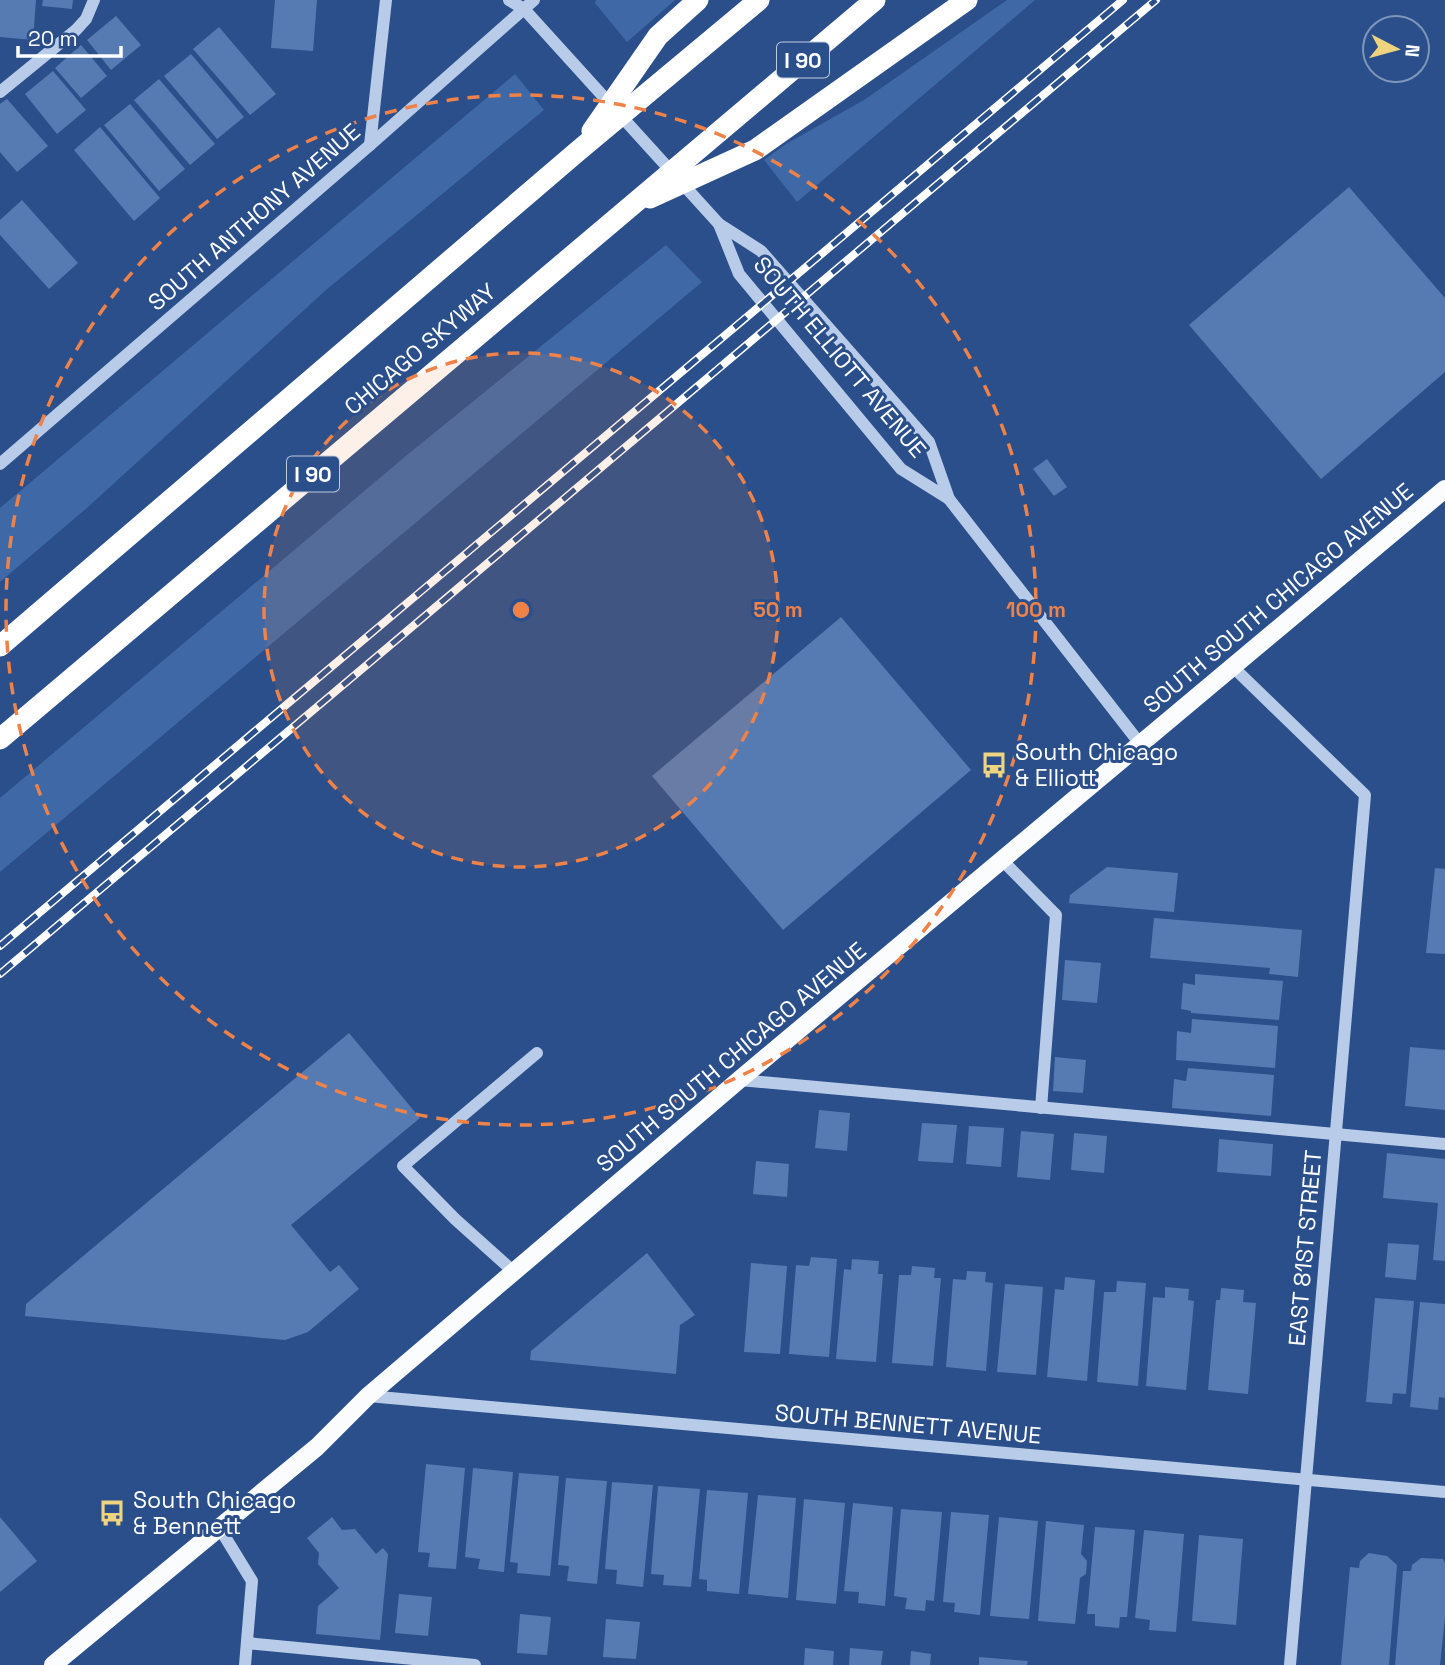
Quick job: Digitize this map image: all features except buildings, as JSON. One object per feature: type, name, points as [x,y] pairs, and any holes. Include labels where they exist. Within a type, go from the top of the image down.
[{"type":"highway","points":[[578,151],[658,36],[698,0]]},
{"type":"highway","name":"CHICAGO SKYWAY","points":[[0,646],[578,151],[759,0]]},
{"type":"highway","name":"CHICAGO SKYWAY","points":[[0,739],[875,0]]},
{"type":"highway","points":[[626,209],[755,150],[967,0]]},
{"type":"main road","name":"SOUTH SOUTH CHICAGO AVENUE","points":[[53,1665],[329,1437],[368,1396],[739,1080],[1445,489]]},
{"type":"street","points":[[0,92],[76,30],[86,19],[94,0]]},
{"type":"street","points":[[370,145],[386,0]]},
{"type":"street","name":"SOUTH ELLIOTT AVENUE","points":[[509,0],[524,9],[719,224],[761,251],[929,442],[949,499],[1141,745]]},
{"type":"street","name":"SOUTH ANTHONY AVENUE","points":[[0,464],[534,0]]},
{"type":"street","name":"SOUTH ELLIOTT AVENUE","points":[[719,224],[739,274],[901,470],[949,499]]},
{"type":"street","name":"EAST 81ST STREET","points":[[1233,667],[1365,795],[1290,1665]]},
{"type":"street","points":[[1003,861],[1056,915],[1041,1108]]},
{"type":"street","points":[[514,1272],[402,1166],[537,1053]]},
{"type":"street","points":[[739,1080],[1445,1143]]},
{"type":"street","name":"SOUTH BENNETT AVENUE","points":[[368,1396],[1445,1492]]},
{"type":"street","points":[[219,1527],[252,1581],[245,1665]]},
{"type":"street","points":[[247,1643],[475,1665]]},
{"type":"shaded area","points":[[596,0],[675,0],[627,42],[595,3]]},
{"type":"shaded area","points":[[1007,0],[1035,0],[797,202],[764,160],[786,144],[864,100]]},
{"type":"shaded area","points":[[515,74],[544,110],[326,290],[88,507],[0,582],[0,508]]},
{"type":"shaded area","points":[[666,245],[702,282],[0,872],[0,798],[407,455]]},
{"type":"railway","points":[[0,946],[1123,0]]},
{"type":"railway","points":[[0,974],[1156,0]]},
{"type":"place","name":"South Chicago & Elliott","points":[[994,765]]},
{"type":"place","name":"South Chicago & Bennett","points":[[112,1513]]}]
